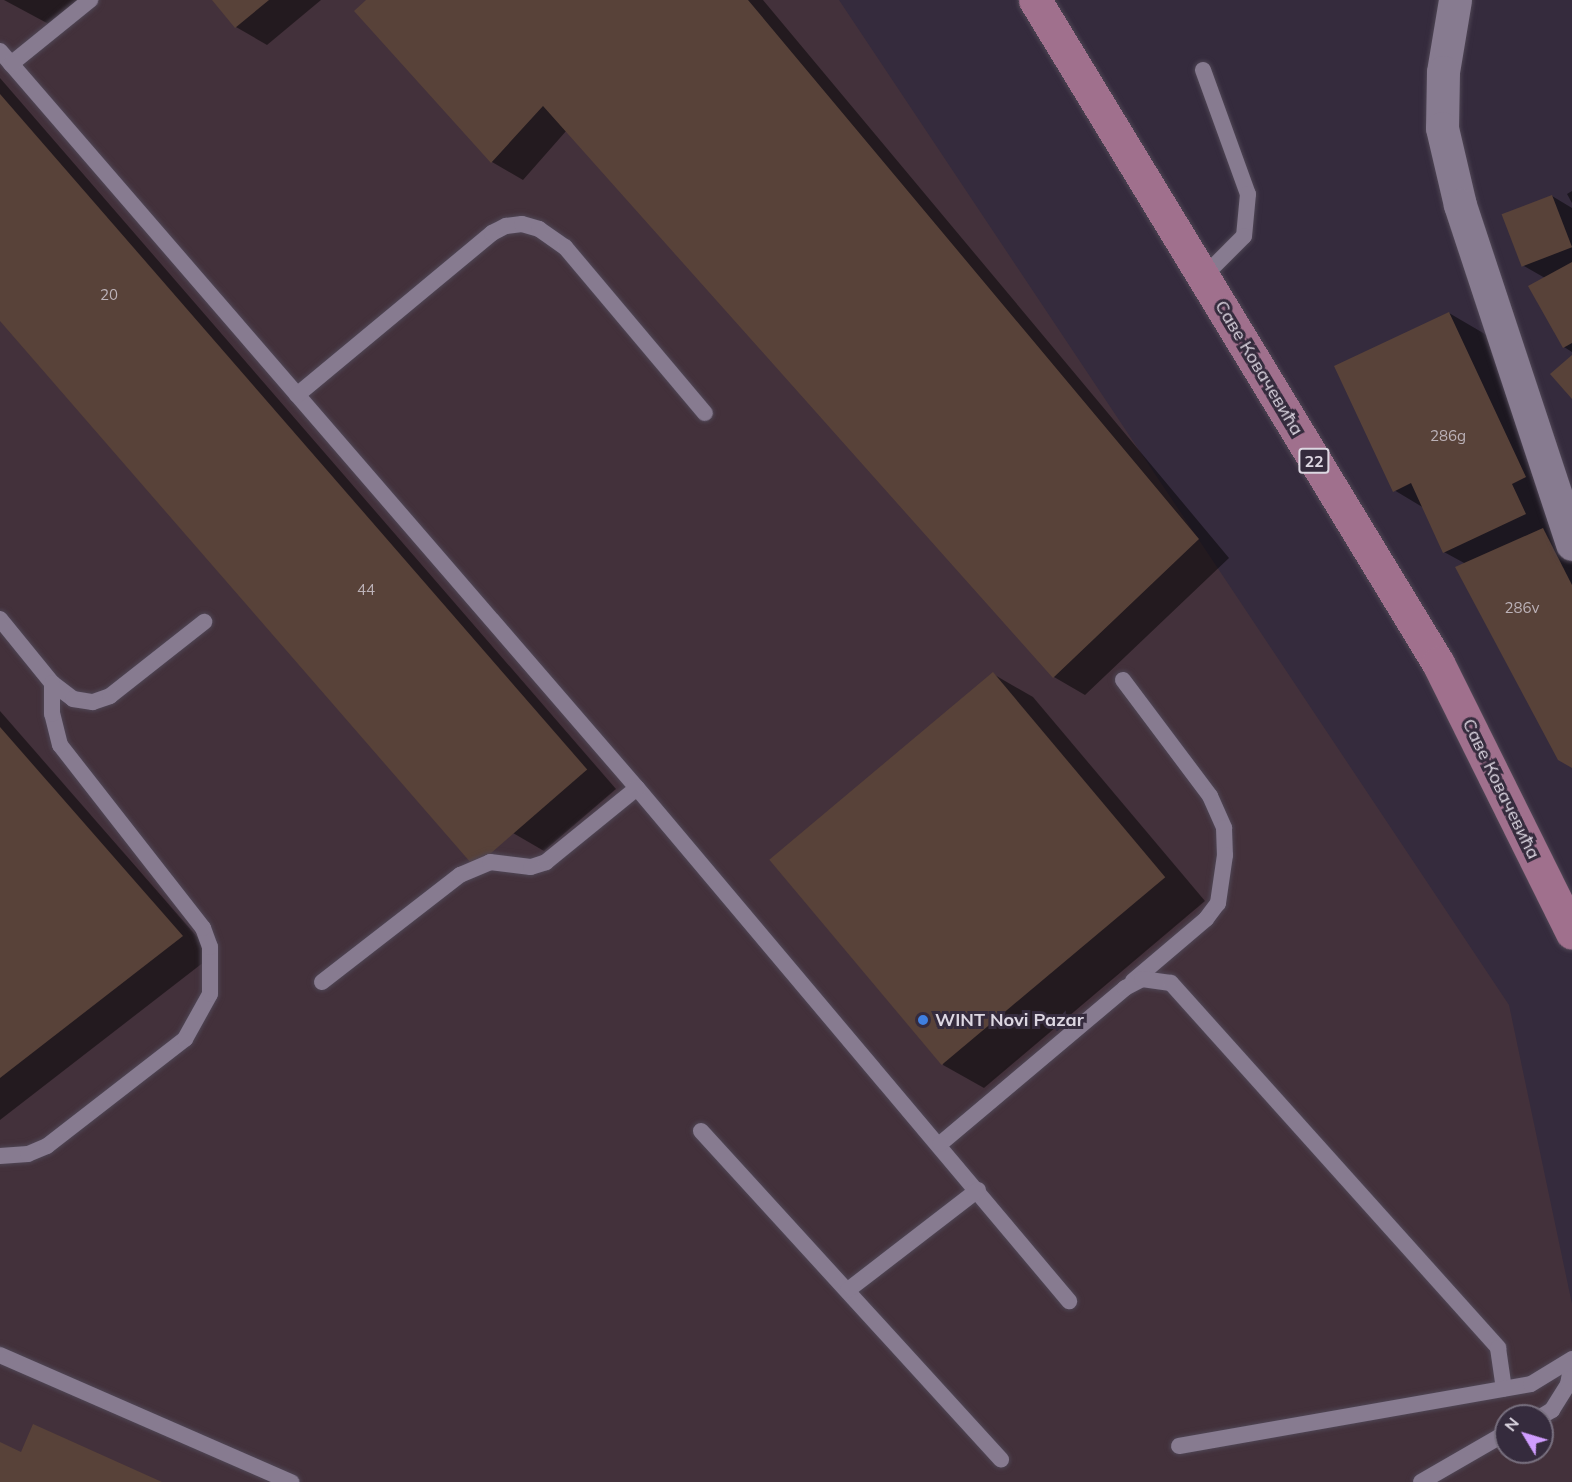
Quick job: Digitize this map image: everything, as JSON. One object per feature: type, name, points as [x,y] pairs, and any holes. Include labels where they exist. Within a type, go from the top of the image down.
[{"type":"main road","name":"Саве Ковачевића","points":[[1035,0],[1438,663],[1572,933]]},
{"type":"street","points":[[1455,0],[1443,72],[1442,128],[1460,205],[1572,544]]},
{"type":"lane","points":[[90,0],[6,58],[637,788],[940,1144],[1069,1300]]},
{"type":"lane","points":[[1203,70],[1248,194],[1244,236],[1204,276]]},
{"type":"lane","points":[[297,395],[492,233],[506,226],[522,224],[539,229],[565,247],[705,413]]},
{"type":"lane","points":[[0,619],[52,683],[73,699],[93,702],[110,696],[204,622]]},
{"type":"lane","points":[[940,1144],[1206,919],[1218,903],[1225,855],[1224,828],[1210,796],[1123,680]]},
{"type":"lane","points":[[0,1156],[28,1154],[47,1146],[185,1039],[210,994],[210,946],[203,928],[60,745],[52,714],[52,683]]},
{"type":"lane","points":[[322,982],[460,875],[490,862],[531,867],[546,862],[637,788]]},
{"type":"lane","points":[[1125,988],[1142,979],[1156,978],[1171,983],[1185,995],[1331,1164],[1498,1348],[1504,1389]]},
{"type":"lane","points":[[701,1131],[1001,1459]]},
{"type":"lane","points":[[848,1290],[978,1190]]},
{"type":"lane","points":[[0,1355],[291,1482]]},
{"type":"lane","points":[[1179,1446],[1531,1384],[1572,1361]]},
{"type":"lane","points":[[1554,1407],[1568,1384],[1572,1361]]},
{"type":"lane","points":[[1421,1482],[1494,1440]]},
{"type":"shaded area","points":[[0,0],[839,0],[1509,1005],[1572,1304],[1572,1482],[0,1482]]},
{"type":"building","points":[[212,0],[269,0],[235,28]]},
{"type":"building","points":[[366,0],[748,0],[1199,539],[1053,678],[543,106],[491,163],[354,11]]},
{"type":"building","points":[[0,94],[587,769],[475,867],[0,321]]},
{"type":"building","points":[[1552,195],[1572,247],[1522,267],[1502,214]]},
{"type":"building","points":[[1572,262],[1572,343],[1563,348],[1528,286]]},
{"type":"building","points":[[1449,312],[1526,477],[1512,484],[1526,514],[1443,553],[1411,483],[1393,492],[1334,366]]},
{"type":"building","points":[[1572,355],[1572,399],[1550,374]]},
{"type":"building","points":[[1543,528],[1572,585],[1572,768],[1558,760],[1455,567]]},
{"type":"building","points":[[993,672],[1165,877],[942,1065],[769,860]]},
{"type":"building","points":[[0,727],[183,936],[0,1078]]},
{"type":"building","points":[[33,1424],[162,1482],[0,1482],[0,1442],[21,1452]]},
{"type":"place","name":"WINT Novi Pazar","points":[[923,1020]]}]
